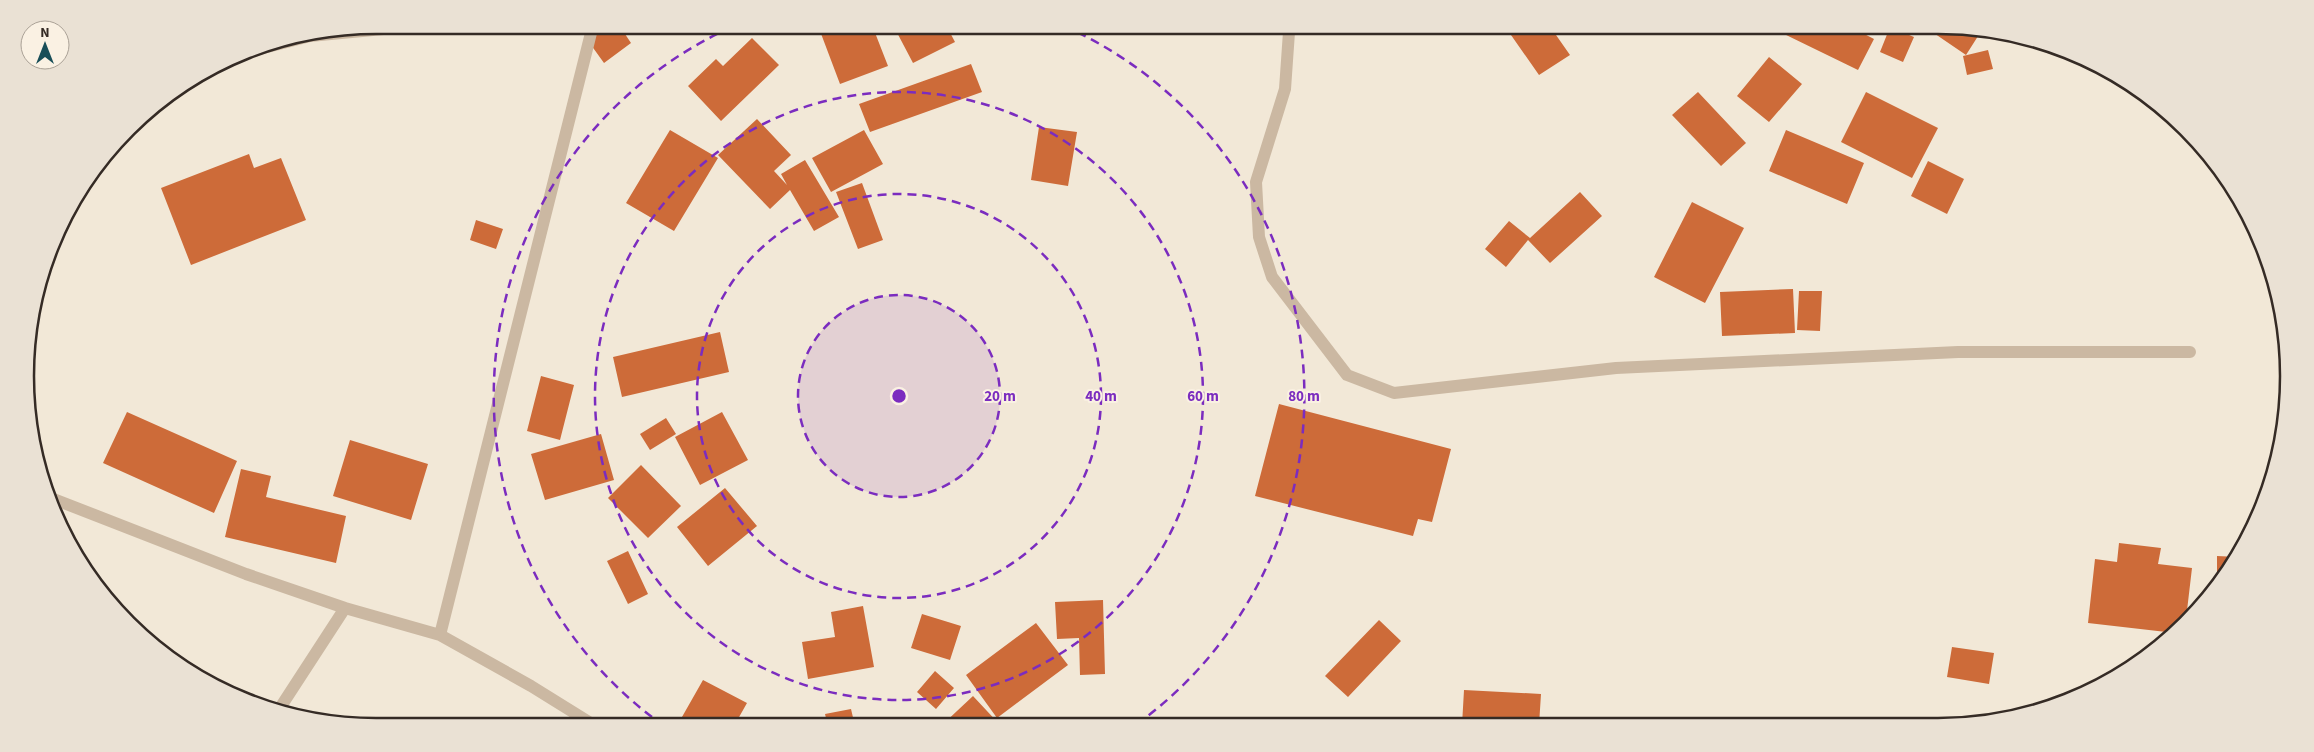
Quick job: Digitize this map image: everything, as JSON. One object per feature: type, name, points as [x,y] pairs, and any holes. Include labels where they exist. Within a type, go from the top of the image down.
[{"type":"street","points":[[440,635],[589,34]]},
{"type":"street","points":[[1289,34],[1285,89],[1256,182],[1259,237],[1272,277],[1347,375],[1394,393],[1616,368],[1958,352],[2190,352]]},
{"type":"street","points":[[58,501],[246,574],[345,608],[440,635],[531,686],[583,718]]},
{"type":"street","points":[[282,705],[345,608]]},
{"type":"building","points":[[592,34],[625,34],[631,43],[604,63],[586,38]]},
{"type":"building","points":[[821,34],[876,34],[888,66],[840,84]]},
{"type":"building","points":[[898,34],[951,34],[955,42],[913,63]]},
{"type":"building","points":[[1510,34],[1555,34],[1570,55],[1539,75]]},
{"type":"building","points":[[1784,34],[1864,34],[1874,39],[1858,70]]},
{"type":"building","points":[[1887,34],[1907,34],[1914,37],[1903,62],[1880,52]]},
{"type":"building","points":[[1935,34],[1978,36],[1966,55]]},
{"type":"building","points":[[752,38],[779,65],[721,121],[688,86],[716,59],[723,66]]},
{"type":"building","points":[[1988,50],[1993,69],[1967,75],[1963,56]]},
{"type":"building","points":[[1769,57],[1802,84],[1769,122],[1737,96]]},
{"type":"building","points":[[971,64],[982,92],[870,132],[859,104]]},
{"type":"building","points":[[1698,92],[1746,143],[1721,166],[1672,115]]},
{"type":"building","points":[[1866,92],[1938,128],[1912,178],[1841,142]]},
{"type":"building","points":[[757,119],[791,155],[774,171],[787,185],[781,174],[805,160],[839,217],[814,231],[790,190],[770,209],[718,155]]},
{"type":"building","points":[[1039,127],[1077,132],[1068,186],[1031,180]]},
{"type":"building","points":[[670,130],[718,158],[674,231],[626,203]]},
{"type":"building","points":[[864,130],[883,164],[831,192],[812,158]]},
{"type":"building","points":[[1786,130],[1864,163],[1847,204],[1769,171]]},
{"type":"building","points":[[249,154],[254,168],[281,158],[306,220],[191,265],[161,188]]},
{"type":"building","points":[[1928,161],[1964,179],[1947,214],[1911,196]]},
{"type":"building","points":[[862,183],[883,240],[858,249],[836,192]]},
{"type":"building","points":[[1580,192],[1602,216],[1550,263],[1528,240],[1506,267],[1485,249],[1509,221],[1530,238]]},
{"type":"building","points":[[1692,202],[1744,228],[1705,303],[1654,277]]},
{"type":"building","points":[[476,220],[503,229],[496,249],[470,240]]},
{"type":"building","points":[[1793,289],[1795,333],[1722,336],[1720,292]]},
{"type":"building","points":[[1799,291],[1822,291],[1820,331],[1797,330]]},
{"type":"building","points":[[720,332],[729,372],[622,397],[613,357]]},
{"type":"building","points":[[541,376],[574,385],[560,440],[527,431]]},
{"type":"building","points":[[1279,404],[1451,449],[1432,522],[1418,519],[1413,536],[1255,496]]},
{"type":"building","points":[[127,412],[237,461],[214,513],[103,463]]},
{"type":"building","points":[[722,412],[748,460],[700,485],[675,437]]},
{"type":"building","points":[[666,418],[676,434],[650,450],[640,434]]},
{"type":"building","points":[[601,434],[614,480],[545,500],[531,454]]},
{"type":"building","points":[[350,440],[428,464],[411,520],[333,496]]},
{"type":"building","points":[[641,465],[681,506],[648,538],[608,498]]},
{"type":"building","points":[[241,469],[271,476],[266,497],[346,516],[336,563],[225,537]]},
{"type":"building","points":[[725,488],[757,526],[708,566],[677,527]]},
{"type":"building","points":[[2119,543],[2161,548],[2158,564],[2192,568],[2187,611],[2165,632],[2088,623],[2095,559],[2117,562]]},
{"type":"building","points":[[628,551],[648,594],[628,604],[607,561]]},
{"type":"building","points":[[2217,556],[2228,557],[2223,566],[2217,574]]},
{"type":"building","points":[[1103,600],[1105,674],[1080,675],[1079,638],[1057,639],[1055,602]]},
{"type":"building","points":[[863,606],[874,667],[808,679],[802,642],[835,637],[831,612]]},
{"type":"building","points":[[922,614],[961,626],[950,660],[911,648]]},
{"type":"building","points":[[1379,620],[1401,641],[1348,697],[1325,676]]},
{"type":"building","points":[[1036,623],[1068,665],[997,718],[966,675]]},
{"type":"building","points":[[1952,647],[1994,653],[1989,684],[1947,677]]},
{"type":"building","points":[[935,671],[954,688],[936,709],[917,692]]},
{"type":"building","points":[[703,680],[747,703],[739,718],[681,718]]},
{"type":"building","points":[[1464,690],[1541,694],[1539,718],[1462,718]]},
{"type":"building","points":[[973,696],[994,718],[950,718]]},
{"type":"building","points":[[851,709],[853,718],[826,718],[825,714]]}]
